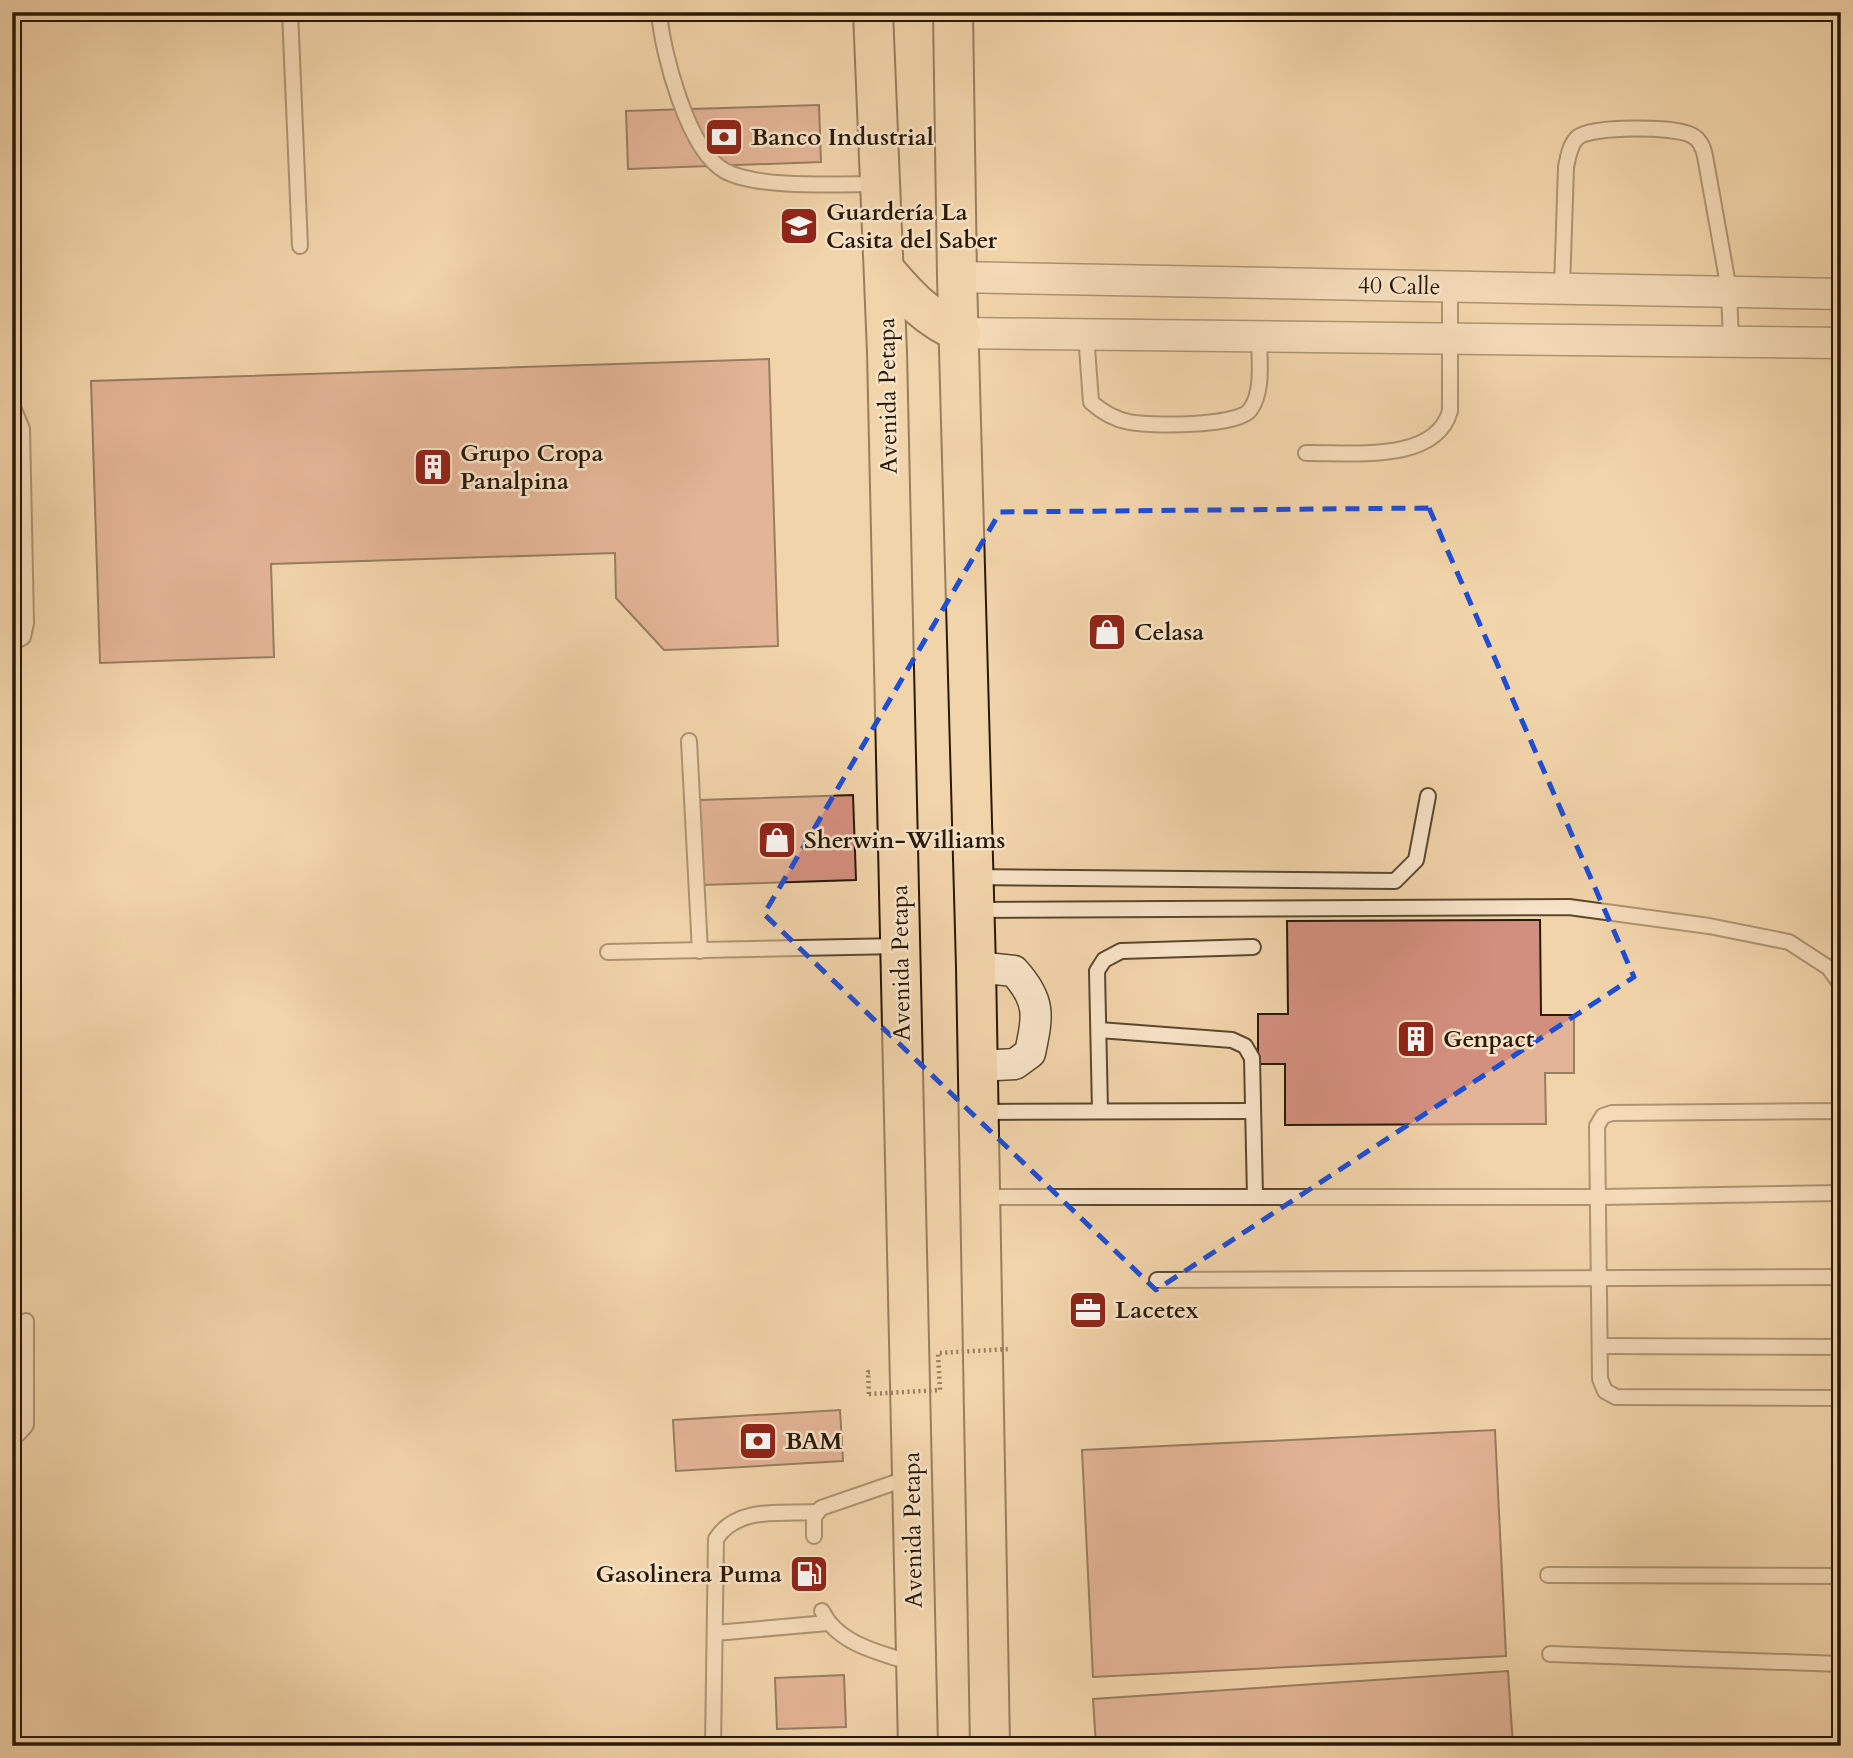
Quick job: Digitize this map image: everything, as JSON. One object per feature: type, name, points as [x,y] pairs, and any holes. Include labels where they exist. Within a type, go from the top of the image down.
[{"type":"main road","name":"Avenida Petapa","points":[[873,12],[885,270],[918,1746]]},
{"type":"main road","points":[[953,12],[957,277],[961,333],[972,893],[976,967],[990,1746]]},
{"type":"main road","points":[[885,270],[920,310],[937,323],[961,333]]},
{"type":"street","name":"40 Calle","points":[[957,277],[1841,293]]},
{"type":"street","points":[[961,333],[1841,343]]},
{"type":"street","points":[[976,967],[1014,971],[1032,991],[1036,1022],[1030,1053],[1015,1064],[978,1066]]},
{"type":"lane","points":[[290,12],[300,246]]},
{"type":"lane","points":[[659,12],[677,99],[707,152],[723,170],[760,180],[834,185],[881,184]]},
{"type":"lane","points":[[1562,288],[1566,167],[1570,148],[1578,137],[1590,133],[1661,130],[1691,135],[1702,144],[1729,290],[1731,342]]},
{"type":"lane","points":[[1306,453],[1403,450],[1436,437],[1446,426],[1450,411],[1450,287]]},
{"type":"lane","points":[[1086,334],[1091,402],[1104,414],[1128,422],[1163,424],[1209,423],[1236,419],[1248,413],[1257,388],[1259,337]]},
{"type":"lane","points":[[12,405],[22,429],[26,623],[23,637],[12,643]]},
{"type":"lane","points":[[689,741],[700,951]]},
{"type":"lane","points":[[972,893],[1395,881],[1416,860],[1429,796]]},
{"type":"lane","points":[[972,893],[1569,907],[1709,926],[1789,942],[1829,968],[1841,985]]},
{"type":"lane","points":[[608,952],[901,946]]},
{"type":"lane","points":[[1100,1111],[1097,971],[1104,960],[1121,951],[1253,947]]},
{"type":"lane","points":[[1099,1030],[1232,1040],[1245,1046],[1252,1058],[1255,1197]]},
{"type":"lane","points":[[979,1112],[1253,1111]]},
{"type":"lane","points":[[1841,1111],[1612,1113],[1603,1116],[1597,1126],[1600,1197],[1600,1379],[1605,1391],[1616,1397],[1841,1398]]},
{"type":"lane","points":[[979,1197],[1600,1197],[1841,1194]]},
{"type":"lane","points":[[1157,1280],[1841,1277]]},
{"type":"lane","points":[[12,1434],[18,1434],[26,1424],[26,1321]]},
{"type":"lane","points":[[1600,1346],[1841,1347]]},
{"type":"lane","points":[[713,1746],[716,1539],[724,1525],[739,1517],[816,1512],[912,1476]]},
{"type":"lane","points":[[814,1536],[816,1512]]},
{"type":"lane","points":[[1548,1575],[1841,1576]]},
{"type":"lane","points":[[715,1633],[825,1617],[839,1633],[866,1648],[917,1665]]},
{"type":"lane","points":[[1550,1654],[1841,1664]]},
{"type":"path","points":[[868,1372],[869,1394],[940,1390],[938,1353],[1010,1349]]},
{"type":"highlighted area","points":[[1429,508],[1634,977],[1156,1290],[764,914],[1000,512]]},
{"type":"building","name":"Banco Industrial","points":[[819,105],[821,162],[628,169],[626,111]]},
{"type":"building","name":"Grupo Cropa Panalpina","points":[[769,359],[778,646],[664,650],[616,598],[615,553],[271,564],[274,657],[100,663],[91,381]]},
{"type":"building","name":"Sherwin-Williams","points":[[853,795],[856,880],[701,885],[699,800]]},
{"type":"building","name":"Genpact","points":[[1540,920],[1541,1015],[1574,1015],[1574,1073],[1545,1073],[1546,1124],[1285,1125],[1285,1064],[1258,1064],[1258,1014],[1288,1014],[1287,921]]},
{"type":"building","name":"BAM","points":[[840,1410],[843,1461],[676,1471],[673,1420]]},
{"type":"building","points":[[1495,1430],[1506,1656],[1093,1677],[1082,1450]]},
{"type":"building","points":[[1508,1671],[1513,1746],[1096,1746],[1093,1699]]},
{"type":"building","points":[[844,1675],[846,1727],[777,1729],[775,1678]]},
{"type":"place","name":"Banco Industrial","points":[[724,137]]},
{"type":"place","name":"Guardería La Casita del Saber","points":[[799,226]]},
{"type":"place","name":"Grupo Cropa Panalpina","points":[[433,467]]},
{"type":"place","name":"Celasa","points":[[1107,632]]},
{"type":"place","name":"Sherwin-Williams","points":[[777,840]]},
{"type":"place","name":"Genpact","points":[[1416,1039]]},
{"type":"place","name":"Lacetex","points":[[1088,1310]]},
{"type":"place","name":"BAM","points":[[758,1441]]},
{"type":"place","name":"Gasolinera Puma","points":[[809,1574]]}]
